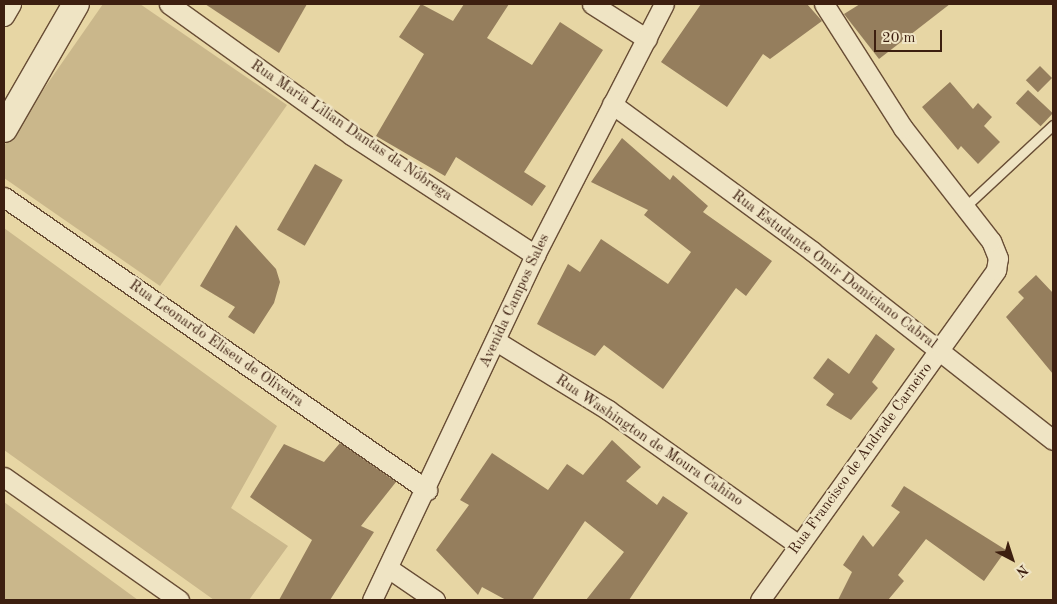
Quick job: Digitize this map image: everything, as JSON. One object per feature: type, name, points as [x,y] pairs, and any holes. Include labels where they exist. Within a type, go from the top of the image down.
[{"type":"street","points":[[4,16],[11,4]]},
{"type":"street","points":[[4,129],[76,4]]},
{"type":"street","name":"Rua Maria Lilian Dantas da Nóbrega","points":[[169,4],[351,135],[535,255]]},
{"type":"street","points":[[592,4],[647,39]]},
{"type":"street","name":"Avenida Campos Sales","points":[[372,600],[427,490],[535,255],[664,4]]},
{"type":"street","points":[[824,4],[903,128],[965,207]]},
{"type":"street","name":"Rua Estudante Omir Domiciano Cabral","points":[[612,104],[939,350],[1053,440]]},
{"type":"street","name":"Rua Leonardo Eliseu de Oliveira","points":[[4,197],[427,490]]},
{"type":"street","name":"Rua Francisco de Andrade Carneiro","points":[[760,600],[996,270],[998,258],[991,241],[965,207]]},
{"type":"street","name":"Rua Washington de Moura Cahino","points":[[496,341],[608,410],[799,544]]},
{"type":"street","points":[[4,477],[179,600]]},
{"type":"street","points":[[388,568],[435,600]]},
{"type":"lane","points":[[965,207],[1053,125]]},
{"type":"shaded area","points":[[103,4],[140,4],[287,105],[160,286],[4,178],[4,146]]},
{"type":"shaded area","points":[[4,228],[277,426],[231,508],[288,546],[249,600],[214,600],[4,450]]},
{"type":"shaded area","points":[[4,502],[138,600],[4,600]]},
{"type":"building","points":[[205,4],[307,4],[279,53]]},
{"type":"building","points":[[421,4],[453,21],[464,4],[509,4],[487,38],[532,65],[560,22],[603,50],[524,172],[546,186],[532,206],[456,157],[445,176],[376,136],[424,54],[399,37]]},
{"type":"building","points":[[701,4],[807,4],[822,21],[770,59],[763,54],[727,107],[661,62]]},
{"type":"building","points":[[860,4],[950,4],[879,59],[844,14]]},
{"type":"building","points":[[1040,66],[1052,78],[1038,92],[1026,80]]},
{"type":"building","points":[[950,82],[973,109],[978,103],[992,117],[984,126],[1000,142],[978,164],[961,146],[958,150],[922,107]]},
{"type":"building","points":[[1028,90],[1053,113],[1041,126],[1016,103]]},
{"type":"building","points":[[622,138],[670,180],[673,175],[708,206],[703,212],[772,261],[746,296],[736,288],[663,389],[604,345],[595,356],[537,324],[568,264],[580,272],[601,239],[668,284],[691,252],[644,215],[648,210],[591,182]]},
{"type":"building","points":[[315,164],[343,180],[305,246],[277,230]]},
{"type":"building","points":[[236,225],[276,269],[280,282],[274,303],[254,334],[228,317],[235,307],[200,286]]},
{"type":"building","points":[[1036,275],[1053,293],[1053,374],[1006,317],[1024,298],[1018,292]]},
{"type":"building","points":[[876,334],[895,349],[872,382],[878,388],[851,420],[826,405],[834,394],[813,378],[828,358],[849,374]]},
{"type":"building","points":[[612,440],[641,467],[626,481],[657,505],[663,496],[688,513],[629,600],[586,600],[624,552],[585,521],[532,600],[506,600],[482,587],[478,595],[436,550],[469,505],[460,500],[492,453],[548,490],[567,464],[583,475]]},
{"type":"building","points":[[340,443],[396,482],[361,526],[374,532],[330,600],[279,600],[312,540],[250,497],[284,444],[324,462]]},
{"type":"building","points":[[904,486],[1006,550],[984,581],[926,539],[898,575],[904,581],[888,600],[838,600],[852,572],[843,565],[863,535],[873,547],[900,512],[891,506]]}]
